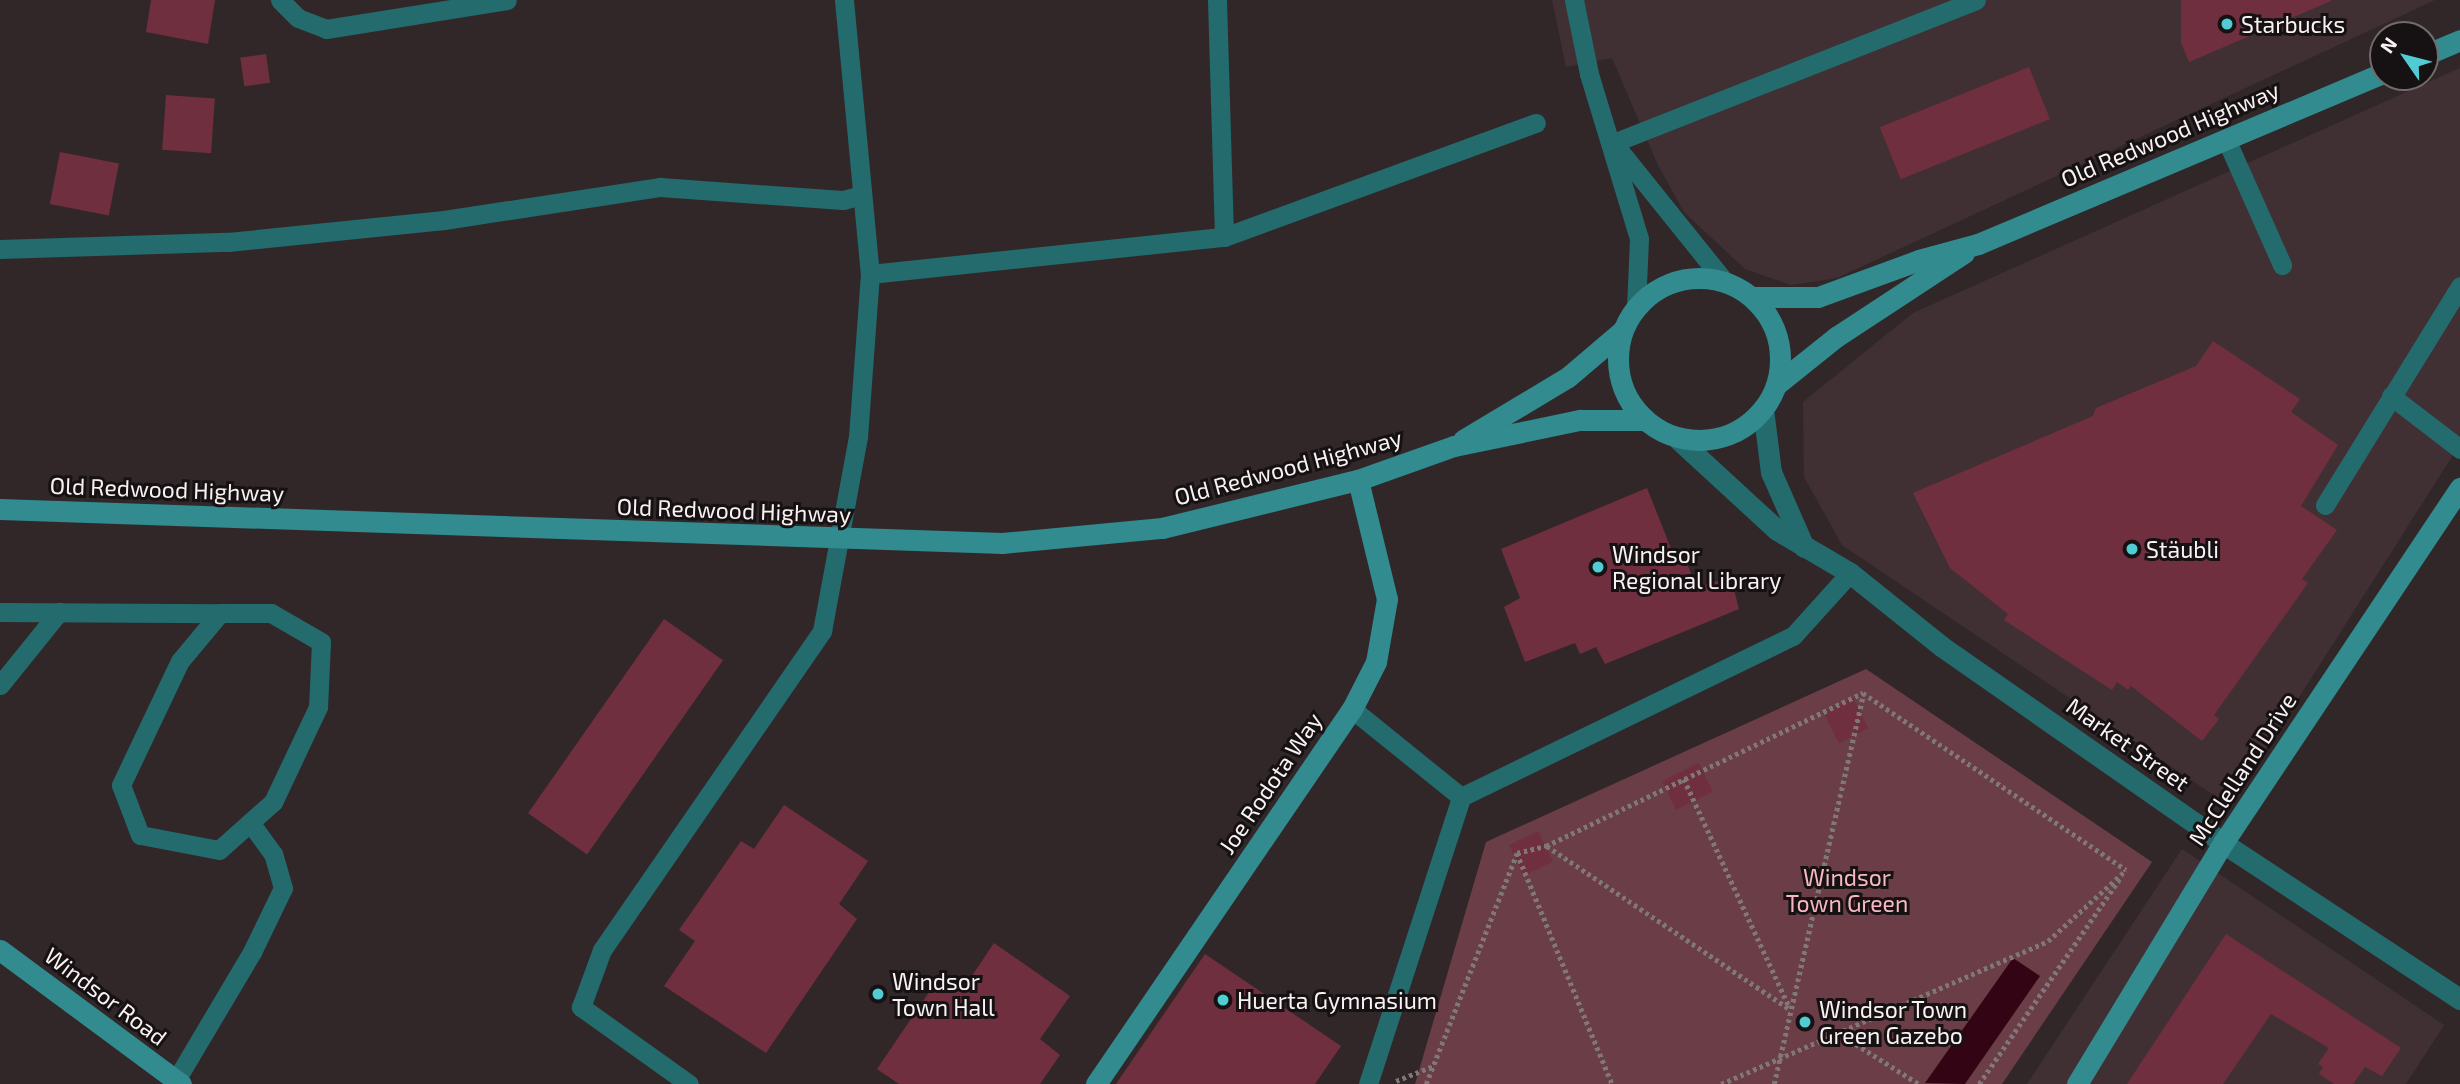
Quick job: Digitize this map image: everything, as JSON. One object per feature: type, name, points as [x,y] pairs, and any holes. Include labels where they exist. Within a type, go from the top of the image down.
[{"type":"main road","points":[[2439,49],[2460,40]]},
{"type":"main road","name":"Old Redwood Highway","points":[[1753,297],[1818,297],[1919,260],[1978,244],[2369,79]]},
{"type":"main road","name":"Old Redwood Highway","points":[[1776,386],[1836,337],[1978,244]]},
{"type":"main road","points":[[1701,278],[1725,282],[1753,297],[1778,337],[1781,361],[1776,386],[1763,409],[1747,426],[1725,437],[1678,439],[1643,419],[1619,378],[1617,354],[1622,331],[1636,307],[1654,291],[1677,281],[1701,278]]},
{"type":"main road","name":"Old Redwood Highway","points":[[1454,446],[1508,409],[1568,377],[1622,331]]},
{"type":"main road","name":"Old Redwood Highway","points":[[0,509],[841,540],[1002,543],[1162,528],[1359,480],[1454,446],[1580,420],[1643,419]]},
{"type":"main road","name":"Joe Rodota Way","points":[[1096,1084],[1352,709],[1376,662],[1387,599],[1359,480]]},
{"type":"main road","name":"McClelland Drive","points":[[2077,1084],[2223,843],[2460,488]]},
{"type":"main road","name":"Windsor Road","points":[[0,950],[178,1082]]},
{"type":"street","points":[[1763,409],[1771,472],[1805,549]]},
{"type":"street","name":"Market Street","points":[[1678,439],[1751,511],[1805,549],[1850,573],[1941,646],[2223,843],[2460,999]]},
{"type":"lane","points":[[280,0],[298,18],[326,29],[507,0]]},
{"type":"lane","points":[[689,1084],[581,1007],[602,950],[822,631],[858,437],[870,274],[844,0]]},
{"type":"lane","points":[[1217,0],[1224,237]]},
{"type":"lane","points":[[1573,0],[1589,74],[1613,143],[1639,239],[1636,307]]},
{"type":"lane","points":[[1613,143],[1976,0]]},
{"type":"lane","points":[[870,274],[1224,237],[1536,123]]},
{"type":"lane","points":[[2226,139],[2282,265]]},
{"type":"lane","points":[[1613,143],[1725,282]]},
{"type":"lane","points":[[0,250],[242,240],[444,220],[660,187],[843,200],[862,195]]},
{"type":"lane","points":[[2325,505],[2460,286]]},
{"type":"lane","points":[[2391,396],[2460,449]]},
{"type":"lane","points":[[1368,1084],[1461,797],[1793,636],[1850,573]]},
{"type":"lane","points":[[0,612],[271,613],[321,642],[318,707],[273,802],[219,850],[140,835],[121,785],[180,661],[220,613]]},
{"type":"lane","points":[[0,685],[59,612]]},
{"type":"lane","points":[[1352,709],[1461,797]]},
{"type":"lane","points":[[178,1082],[245,964],[283,888],[272,854],[250,822]]},
{"type":"path","points":[[1517,853],[1546,846],[1863,693]]},
{"type":"path","points":[[1863,693],[2126,870]]},
{"type":"path","points":[[1774,1084],[1863,693]]},
{"type":"path","points":[[1684,779],[1790,1009]]},
{"type":"path","points":[[1546,846],[1790,1009]]},
{"type":"path","points":[[1426,1084],[1517,853]]},
{"type":"path","points":[[1517,853],[1612,1084]]},
{"type":"path","points":[[1721,1084],[2048,941],[2126,870]]},
{"type":"path","points":[[1979,1084],[2126,870]]},
{"type":"path","points":[[1838,1033],[1919,1084]]},
{"type":"path","points":[[1388,1084],[1434,1065]]},
{"type":"shaded area","points":[[1552,0],[2435,0],[2390,21],[2369,21],[2369,31],[1837,278],[1791,285],[1745,269],[1684,212],[1658,165],[1612,58],[1566,67]]},
{"type":"shaded area","points":[[2460,68],[2460,444],[2230,806],[1842,545],[1804,477],[1803,402],[1913,313],[2409,91],[2439,91],[2439,77]]},
{"type":"shaded area","points":[[2182,849],[2444,1025],[2406,1084],[2027,1084]]},
{"type":"shaded area","points":[[2013,958],[2040,976],[1965,1084],[1925,1083]]},
{"type":"green space","name":"Windsor Town Green","points":[[1866,669],[2152,862],[2002,1084],[1415,1084],[1486,842]]},
{"type":"building","points":[[151,0],[215,0],[208,44],[146,32]]},
{"type":"building","name":"Starbucks","points":[[2181,0],[2331,1],[2189,62],[2181,43]]},
{"type":"building","points":[[266,54],[270,83],[244,86],[240,58]]},
{"type":"building","points":[[2029,67],[2050,119],[1901,179],[1880,127]]},
{"type":"building","points":[[166,95],[215,98],[211,153],[162,150]]},
{"type":"building","points":[[60,152],[119,163],[109,215],[50,204]]},
{"type":"building","name":"Stäubli","points":[[2213,341],[2300,399],[2291,412],[2338,445],[2301,506],[2337,530],[2302,579],[2308,583],[2214,715],[2219,719],[2202,741],[2131,686],[2128,690],[2117,682],[2112,690],[2004,620],[2008,614],[1950,568],[1913,493],[2093,416],[2096,408],[2196,366]]},
{"type":"building","name":"Windsor Regional Library","points":[[1647,488],[1674,556],[1683,553],[1696,586],[1731,578],[1739,609],[1605,664],[1596,647],[1580,654],[1575,643],[1525,662],[1504,607],[1520,598],[1501,549]]},
{"type":"building","points":[[664,619],[723,660],[587,854],[528,813]]},
{"type":"building","points":[[1853,698],[1868,728],[1839,743],[1824,713]]},
{"type":"building","points":[[1699,763],[1713,792],[1676,810],[1662,781]]},
{"type":"building","points":[[784,805],[868,861],[839,904],[857,919],[766,1053],[664,986],[695,941],[679,930],[741,841],[754,849]]},
{"type":"building","points":[[1538,831],[1553,862],[1524,876],[1509,845]]},
{"type":"building","points":[[2226,934],[2401,1048],[2382,1076],[2365,1067],[2353,1084],[2334,1084],[2319,1074],[2323,1067],[2318,1064],[2329,1048],[2271,1014],[2223,1084],[2127,1084]]},
{"type":"building","points":[[994,943],[1070,996],[1040,1039],[1060,1055],[1040,1084],[899,1084],[877,1069],[940,976],[961,992]]},
{"type":"building","name":"Huerta Gymnasium","points":[[1205,954],[1341,1046],[1315,1084],[1116,1084]]},
{"type":"place","name":"Starbucks","points":[[2227,24]]},
{"type":"place","name":"Stäubli","points":[[2132,549]]},
{"type":"place","name":"Windsor Regional Library","points":[[1598,567]]},
{"type":"place","name":"Windsor Town Hall","points":[[878,994]]},
{"type":"place","name":"Huerta Gymnasium","points":[[1223,1000]]},
{"type":"place","name":"Windsor Town Green Gazebo","points":[[1805,1022]]}]
